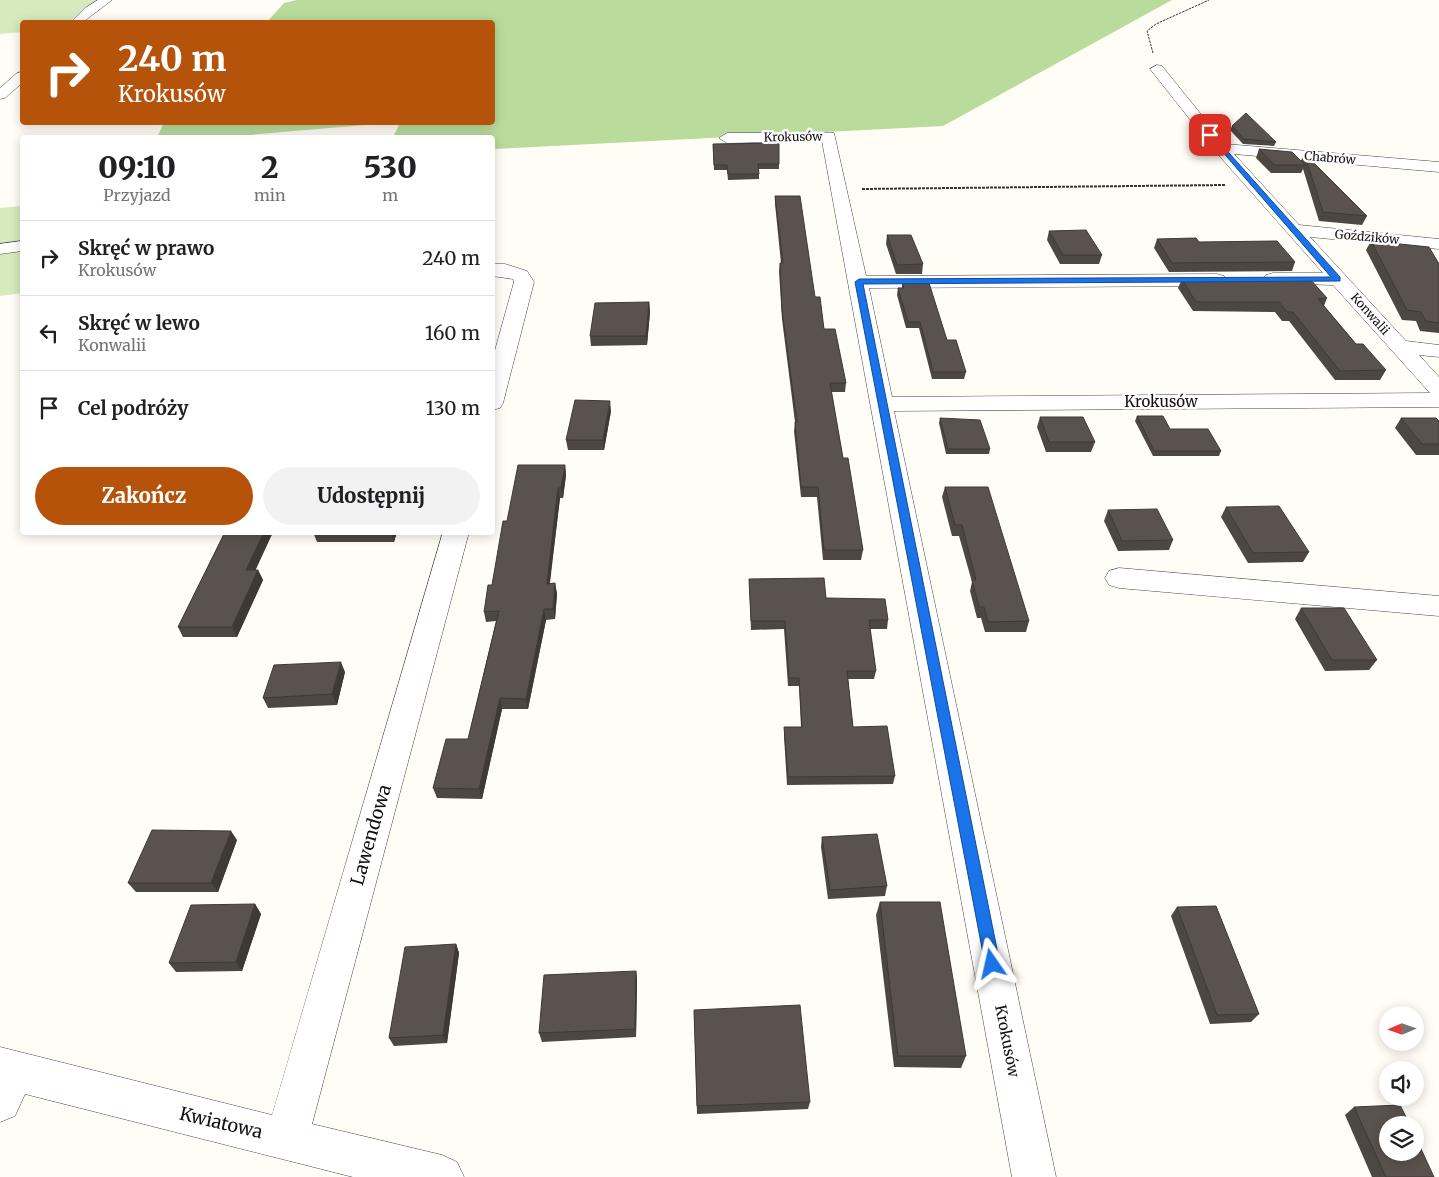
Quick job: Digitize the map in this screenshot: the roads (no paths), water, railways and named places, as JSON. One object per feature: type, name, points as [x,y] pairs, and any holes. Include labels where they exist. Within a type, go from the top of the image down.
[{"type":"street","points":[[79,20],[89,10],[106,0]]},
{"type":"street","name":"Konwalii","points":[[1157,68],[1220,148],[1439,390]]},
{"type":"street","points":[[0,95],[20,78]]},
{"type":"street","name":"Krokusów","points":[[727,138],[829,136],[1034,1177]]},
{"type":"street","name":"Chabrów","points":[[1220,148],[1439,167]]},
{"type":"street","name":"Goździków","points":[[1294,230],[1439,244]]},
{"type":"street","points":[[0,249],[20,246]]},
{"type":"street","points":[[495,270],[506,270],[520,275],[524,282],[495,392]]},
{"type":"street","points":[[1258,279],[1338,279]]},
{"type":"street","points":[[859,282],[1238,280]]},
{"type":"street","points":[[1399,347],[1439,351]]},
{"type":"street","name":"Krokusów","points":[[883,404],[1439,400]]},
{"type":"street","name":"Lawendowa","points":[[287,1138],[455,535]]},
{"type":"street","points":[[1119,578],[1439,606]]},
{"type":"street","name":"Kwiatowa","points":[[5,1079],[176,1113],[287,1138],[442,1177]]}]
